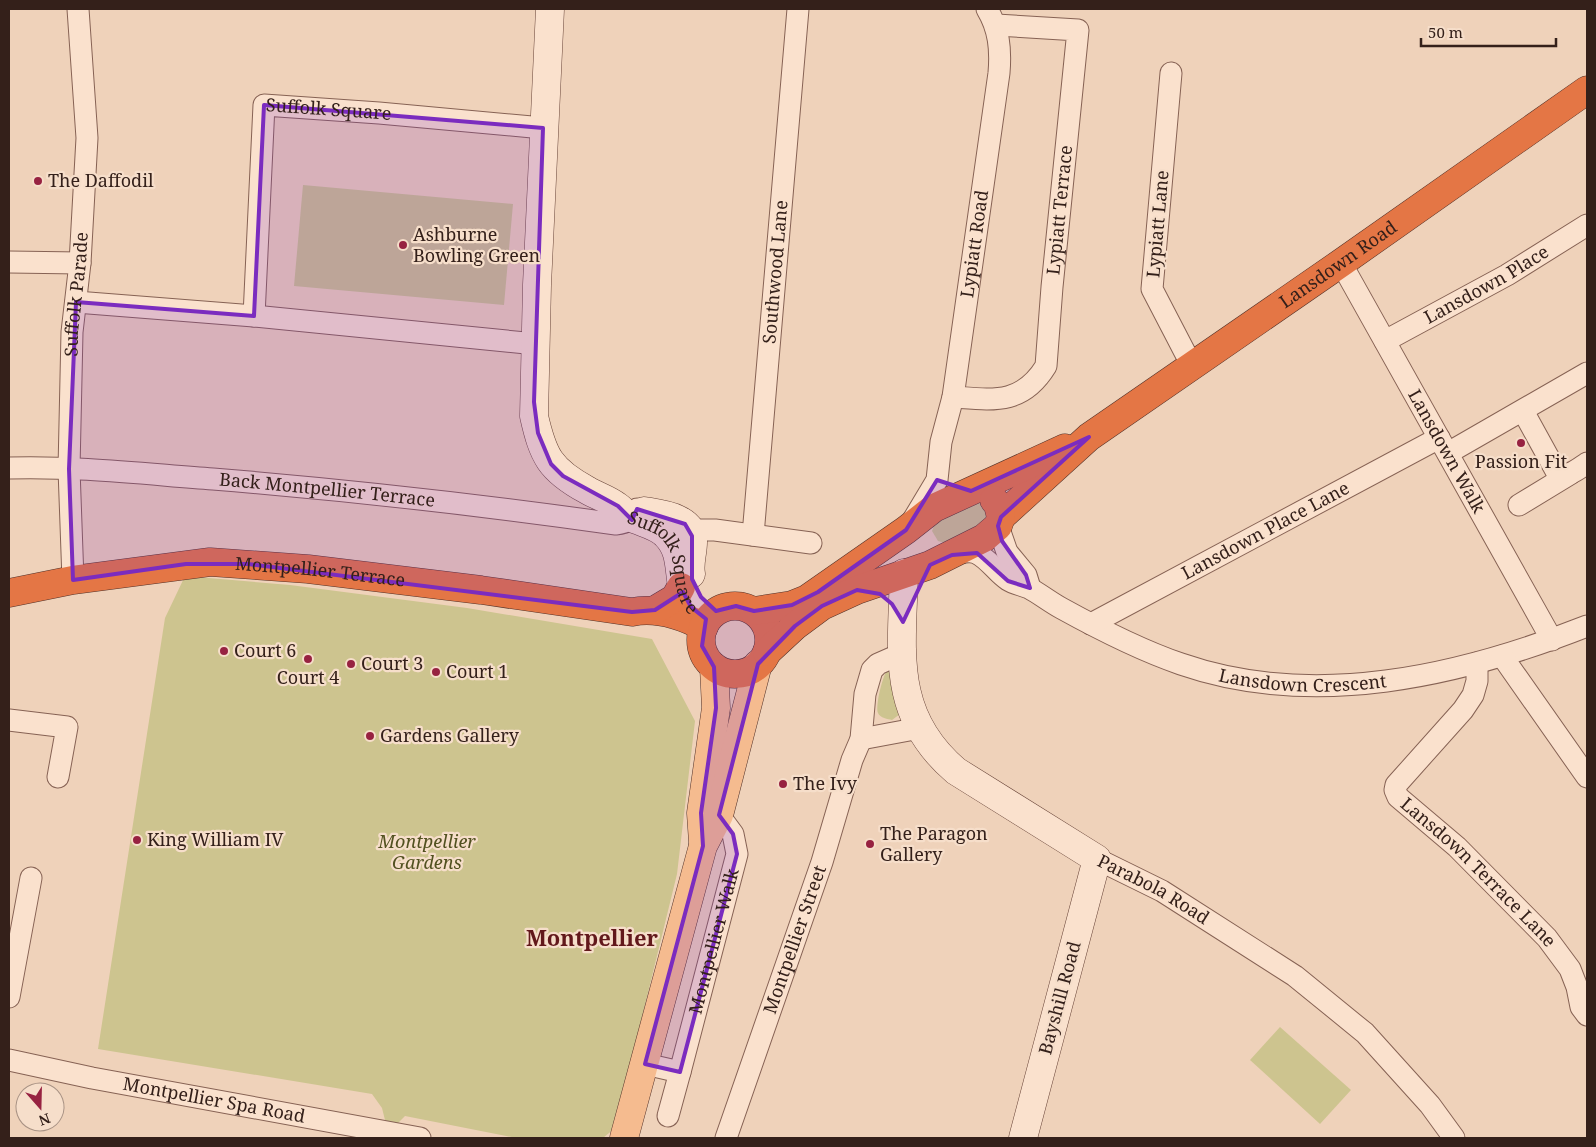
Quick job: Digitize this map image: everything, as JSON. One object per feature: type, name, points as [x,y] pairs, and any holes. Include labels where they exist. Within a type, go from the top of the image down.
[{"type":"highway","name":"Lansdown Road","points":[[762,658],[795,626],[822,606],[858,590],[941,560],[984,538],[999,521],[1090,437],[1587,90]]},
{"type":"highway","name":"Lansdown Road","points":[[754,611],[792,605],[807,598],[906,530],[934,508],[1090,437]]},
{"type":"highway","points":[[971,491],[980,490],[991,496],[998,505],[999,521]]},
{"type":"highway","points":[[904,573],[903,546],[906,530]]},
{"type":"highway","name":"Montpellier Terrace","points":[[9,593],[73,580],[186,564],[210,562],[248,564],[308,569],[643,611],[648,622],[663,628],[709,634]]},
{"type":"highway","points":[[643,611],[674,598],[681,587]]},
{"type":"highway","points":[[727,607],[745,607],[760,616],[768,629],[769,645],[762,658],[752,669],[737,674],[729,673],[709,634],[727,607]]},
{"type":"main road","name":"Montpellier Walk","points":[[703,846],[701,812],[716,708],[709,634]]},
{"type":"main road","name":"Montpellier Walk","points":[[624,1138],[703,846],[719,815],[762,658]]},
{"type":"street","name":"Suffolk Parade","points":[[73,580],[70,469],[72,332],[80,262],[87,138],[78,9]]},
{"type":"street","name":"Suffolk Square","points":[[550,9],[543,128],[534,416],[542,448],[551,464],[563,476],[629,511],[665,533],[680,534],[693,542],[690,569],[692,579],[701,597],[709,634]]},
{"type":"street","name":"Southwood Lane","points":[[753,535],[798,9]]},
{"type":"street","name":"Lypiatt Terrace","points":[[954,396],[990,400],[1011,397],[1031,386],[1046,366],[1052,287],[1078,30],[989,13]]},
{"type":"street","name":"Lypiatt Road","points":[[906,530],[924,505],[937,480],[941,442],[954,396],[999,73],[1000,48],[989,13]]},
{"type":"street","name":"Lypiatt Lane","points":[[1171,73],[1152,289],[1192,366]]},
{"type":"street","name":"Suffolk Square","points":[[254,316],[264,105],[543,128]]},
{"type":"street","name":"Lansdown Place","points":[[1385,341],[1507,274],[1587,225]]},
{"type":"street","points":[[9,262],[80,262]]},
{"type":"street","name":"Lansdown Walk","points":[[1341,263],[1552,640]]},
{"type":"street","points":[[76,302],[254,316],[536,344]]},
{"type":"street","name":"Lansdown Place Lane","points":[[1091,624],[1444,446],[1523,411],[1587,373]]},
{"type":"street","points":[[1523,411],[1556,471],[1563,475],[1578,468]]},
{"type":"street","name":"Back Montpellier Terrace","points":[[9,468],[70,469],[303,486],[424,498],[616,524],[625,523],[629,511]]},
{"type":"street","points":[[1519,505],[1578,468]]},
{"type":"street","points":[[937,480],[971,491]]},
{"type":"street","points":[[999,521],[1007,552],[1026,575],[1030,588]]},
{"type":"street","points":[[680,534],[715,530],[811,543]]},
{"type":"street","name":"Suffolk Square","points":[[680,534],[681,587],[690,607],[709,634]]},
{"type":"street","name":"Lansdown Crescent","points":[[941,560],[968,551],[977,553],[1008,581],[1030,588],[1091,624],[1179,664],[1205,672],[1258,683],[1310,686],[1343,685],[1408,677],[1502,656],[1552,640],[1587,626]]},
{"type":"street","name":"Parabola Road","points":[[903,622],[941,560]]},
{"type":"street","name":"Parabola Road","points":[[904,573],[902,653],[909,704],[920,728],[941,758],[956,771],[1097,859],[1162,891],[1294,976],[1365,1033],[1430,1105],[1454,1138]]},
{"type":"street","points":[[858,590],[880,594],[892,604],[903,622]]},
{"type":"street","name":"Montpellier Street","points":[[726,1138],[810,899],[852,760],[861,739],[865,694],[872,670],[878,664],[902,653]]},
{"type":"street","points":[[1502,656],[1587,777]]},
{"type":"street","name":"Lansdown Terrace Lane","points":[[1477,662],[1477,681],[1473,696],[1463,710],[1396,785],[1395,790],[1398,797],[1456,848],[1547,938],[1570,969],[1581,1007],[1587,1015]]},
{"type":"street","points":[[9,720],[67,727],[58,777]]},
{"type":"street","points":[[861,739],[920,728]]},
{"type":"street","name":"Montpellier Walk","points":[[668,1116],[737,854],[733,834],[719,815]]},
{"type":"street","name":"Bayshill Road","points":[[1023,1138],[1097,859]]},
{"type":"street","points":[[9,998],[32,878]]},
{"type":"street","name":"Montpellier Spa Road","points":[[9,1060],[92,1078],[420,1138]]},
{"type":"street","points":[[645,1064],[680,1072]]},
{"type":"highlighted area","points":[[264,105],[543,128],[534,402],[538,433],[551,464],[563,476],[618,506],[632,520],[637,509],[685,524],[692,536],[692,579],[701,597],[716,611],[736,606],[754,611],[792,605],[818,592],[906,530],[937,480],[971,491],[1089,437],[1001,517],[998,526],[1002,541],[1026,575],[1030,588],[1008,581],[977,553],[952,555],[930,565],[903,622],[892,604],[880,594],[857,590],[822,606],[795,626],[758,664],[719,815],[733,834],[737,854],[680,1072],[645,1064],[703,846],[701,813],[716,708],[714,667],[702,646],[706,619],[691,607],[683,592],[655,610],[632,612],[248,564],[186,564],[73,580],[69,469],[76,302],[254,316]]},
{"type":"green space","name":"Ashburne Bowling Green","points":[[303,185],[513,204],[504,305],[294,286]]},
{"type":"green space","points":[[980,499],[990,520],[945,543],[938,541],[932,531],[935,523]]},
{"type":"green space","name":"Montpellier Gardens","points":[[185,576],[290,585],[467,608],[652,639],[695,721],[677,874],[622,1099],[621,1123],[603,1138],[517,1138],[405,1116],[395,1126],[385,1120],[382,1108],[372,1094],[98,1049],[165,618]]},
{"type":"green space","points":[[888,669],[892,670],[900,714],[892,720],[880,716],[877,709],[880,690]]},
{"type":"green space","points":[[1280,1027],[1351,1090],[1320,1124],[1250,1060]]},
{"type":"place","name":"The Daffodil","points":[[38,181]]},
{"type":"place","name":"Ashburne Bowling Green","points":[[403,245]]},
{"type":"place","name":"Passion Fit","points":[[1521,443]]},
{"type":"place","name":"Court 6","points":[[224,651]]},
{"type":"place","name":"Court 4","points":[[308,659]]},
{"type":"place","name":"Court 3","points":[[351,664]]},
{"type":"place","name":"Court 1","points":[[436,672]]},
{"type":"place","name":"Gardens Gallery","points":[[370,736]]},
{"type":"place","name":"The Ivy","points":[[783,784]]},
{"type":"place","name":"King William IV","points":[[137,840]]},
{"type":"place","name":"The Paragon Gallery","points":[[870,844]]},
{"type":"district","name":"Montpellier","points":[[592,938]]}]
